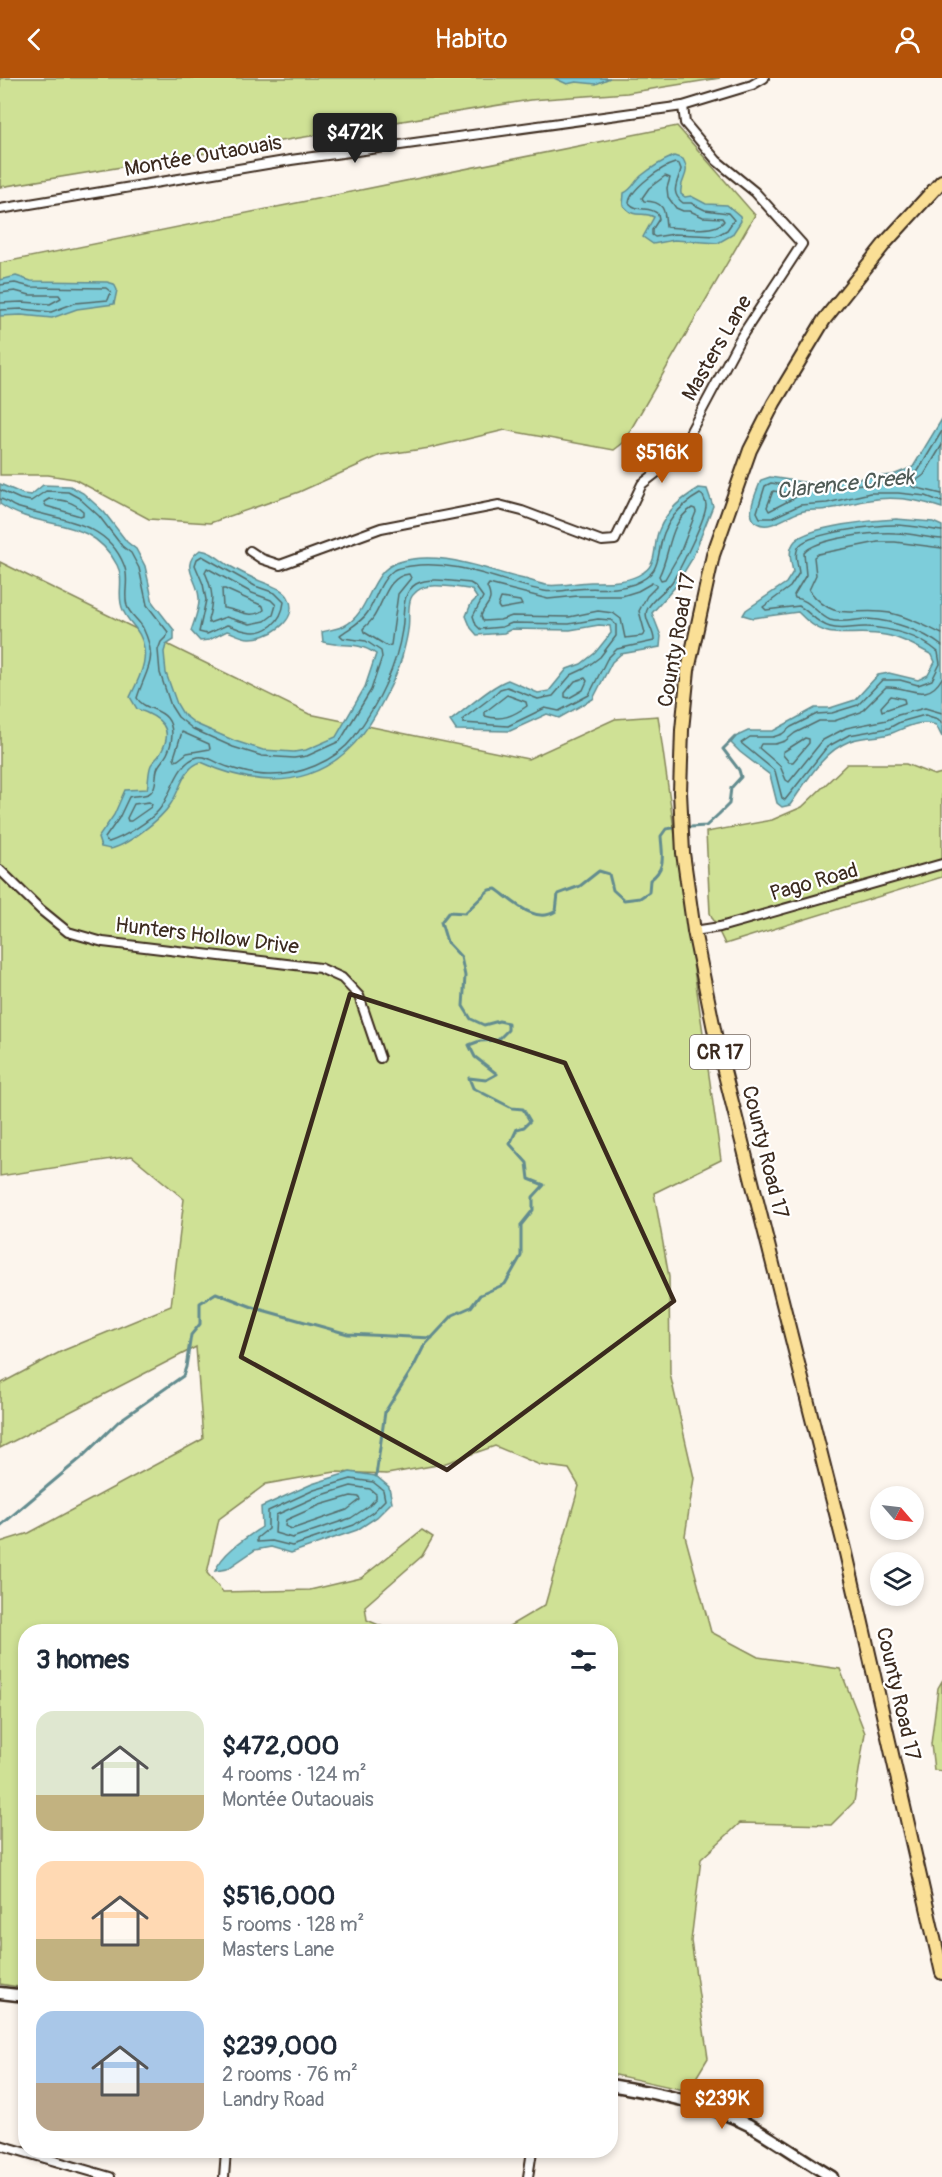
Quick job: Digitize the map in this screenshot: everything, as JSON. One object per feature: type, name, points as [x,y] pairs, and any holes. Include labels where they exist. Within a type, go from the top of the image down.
[{"type":"main road","name":"County Road 17","points":[[942,181],[886,242],[824,320],[774,403],[750,450],[713,555],[688,670],[682,730],[680,792],[683,854],[694,931],[716,1039],[846,1553],[942,1973]]},
{"type":"main road","points":[[0,1993],[18,1995]]},
{"type":"main road","points":[[618,2086],[657,2093],[703,2107],[748,2125],[832,2177]]},
{"type":"street","name":"Montée Outaouais","points":[[0,209],[291,160],[683,106],[752,85],[764,78]]},
{"type":"street","name":"Masters Lane","points":[[250,551],[262,559],[280,565],[381,528],[499,505],[522,511],[602,541],[615,540],[642,484],[681,458],[690,431],[741,337],[802,243],[754,192],[717,161],[685,123],[683,106]]},
{"type":"street","name":"Pago Road","points":[[694,931],[720,927],[942,864]]},
{"type":"street","name":"Hunters Hollow Drive","points":[[0,870],[41,910],[68,932],[103,942],[320,968],[342,978],[359,996],[380,1058]]},
{"type":"street","points":[[0,2145],[18,2150]]},
{"type":"street","points":[[45,2158],[110,2177]]},
{"type":"street","points":[[224,2177],[225,2158]]},
{"type":"street","points":[[528,2177],[531,2158]]},
{"type":"highlighted area","points":[[350,994],[565,1063],[674,1301],[447,1470],[241,1357]]},
{"type":"green space","points":[[0,78],[720,78],[627,93],[530,100],[0,187]]},
{"type":"green space","points":[[677,126],[755,215],[623,443],[614,450],[505,430],[430,448],[381,455],[299,492],[210,523],[149,519],[74,479],[48,475],[0,475],[0,263]]},
{"type":"green space","points":[[0,562],[309,714],[528,759],[615,719],[658,716],[721,1160],[654,1193],[669,1277],[670,1374],[694,1478],[685,1536],[711,1632],[758,1657],[840,1669],[865,1733],[854,1802],[831,1825],[740,1823],[701,1859],[691,1941],[708,2058],[688,2091],[618,2076],[618,1624],[513,1624],[545,1605],[579,1486],[569,1469],[540,1465],[495,1446],[443,1464],[387,1474],[335,1472],[266,1484],[219,1519],[207,1573],[223,1592],[310,1590],[361,1578],[422,1530],[433,1537],[422,1556],[365,1606],[367,1620],[376,1624],[18,1624],[18,1987],[0,1984],[0,1542],[29,1533],[203,1439],[196,1347],[0,1448],[0,1384],[62,1351],[171,1306],[184,1199],[132,1156],[0,1176]]},
{"type":"green space","points":[[847,764],[906,764],[934,775],[942,773],[942,877],[725,944],[710,913],[706,832],[772,820],[802,807]]},
{"type":"green space","points":[[942,1681],[942,1771],[934,1770],[931,1744],[938,1688]]},
{"type":"water","points":[[554,78],[610,78],[596,84],[576,82],[567,84]]},
{"type":"water","points":[[674,156],[683,159],[686,169],[681,194],[685,197],[691,196],[706,204],[727,205],[740,216],[741,221],[732,235],[718,243],[674,240],[653,244],[643,237],[654,217],[635,214],[628,210],[623,205],[624,193],[645,173]]},
{"type":"water","points":[[16,276],[31,281],[107,282],[114,284],[117,290],[114,304],[77,309],[52,318],[21,315],[0,316],[0,280]]},
{"type":"water","name":"Clarence Creek","points":[[942,419],[942,508],[925,503],[887,498],[825,510],[803,511],[768,525],[762,525],[753,520],[751,509],[761,480],[770,477],[809,483],[893,475],[913,467]]},
{"type":"water","points":[[0,484],[31,495],[43,485],[70,486],[83,493],[104,512],[127,542],[136,549],[145,566],[153,603],[174,630],[174,640],[166,645],[164,652],[166,673],[183,714],[196,724],[235,741],[263,750],[294,752],[306,750],[336,737],[365,687],[376,654],[362,647],[323,642],[322,632],[344,626],[353,620],[360,612],[376,582],[389,567],[399,562],[430,558],[462,562],[546,585],[625,580],[638,576],[648,568],[653,558],[659,530],[666,516],[680,501],[699,488],[707,489],[713,506],[692,559],[675,587],[652,613],[661,636],[660,647],[621,654],[612,662],[593,699],[559,718],[547,714],[510,731],[456,730],[450,721],[487,692],[508,680],[538,693],[549,691],[567,669],[581,664],[595,653],[611,633],[610,626],[599,625],[570,630],[512,629],[504,633],[477,635],[466,616],[471,604],[477,598],[471,589],[428,586],[417,591],[410,602],[407,637],[394,679],[368,726],[350,748],[330,764],[308,774],[284,779],[258,779],[230,773],[201,762],[186,774],[166,811],[143,831],[125,843],[110,849],[101,847],[98,838],[114,815],[125,790],[147,789],[151,765],[165,745],[166,730],[163,725],[153,716],[137,709],[130,697],[144,663],[144,646],[121,605],[119,571],[106,549],[93,537],[78,530],[15,513],[0,504]]},
{"type":"water","points":[[896,519],[933,522],[942,526],[942,737],[936,725],[924,723],[914,724],[887,735],[850,741],[831,752],[809,777],[790,805],[782,807],[777,803],[770,775],[731,743],[735,737],[748,731],[773,731],[815,708],[830,708],[855,700],[878,675],[889,673],[918,680],[928,675],[935,662],[932,655],[897,638],[871,633],[829,632],[819,629],[798,612],[753,618],[743,615],[746,610],[786,583],[793,572],[790,556],[795,541],[814,531]]},
{"type":"water","points":[[200,550],[284,592],[288,596],[291,607],[286,621],[273,632],[257,638],[243,637],[227,631],[209,640],[200,641],[191,631],[198,610],[199,598],[190,561]]},
{"type":"water","points":[[350,1472],[376,1476],[389,1487],[392,1502],[377,1517],[357,1530],[291,1553],[271,1547],[255,1550],[227,1569],[215,1571],[229,1552],[262,1527],[261,1507],[312,1484]]},
{"type":"waterway","points":[[690,827],[706,826],[729,804],[731,788],[741,777],[739,770],[723,749],[735,737]]},
{"type":"waterway","points":[[376,1476],[385,1412],[424,1346],[453,1315],[471,1307],[480,1295],[505,1284],[521,1256],[521,1225],[533,1210],[533,1197],[544,1185],[529,1179],[527,1163],[510,1144],[517,1129],[524,1127],[530,1121],[523,1109],[512,1108],[473,1088],[469,1078],[486,1080],[497,1074],[475,1057],[469,1045],[480,1041],[498,1040],[508,1030],[508,1023],[499,1021],[484,1025],[471,1019],[463,1006],[465,976],[461,957],[447,942],[441,922],[449,912],[465,913],[489,890],[496,889],[524,910],[548,915],[556,911],[558,894],[580,886],[599,871],[609,874],[613,890],[624,900],[640,898],[649,892],[650,880],[661,866],[661,836],[666,829],[673,828]]},
{"type":"waterway","points":[[0,1526],[81,1458],[119,1421],[183,1376],[191,1335],[200,1324],[200,1303],[216,1293],[255,1308],[348,1334],[432,1338]]}]
